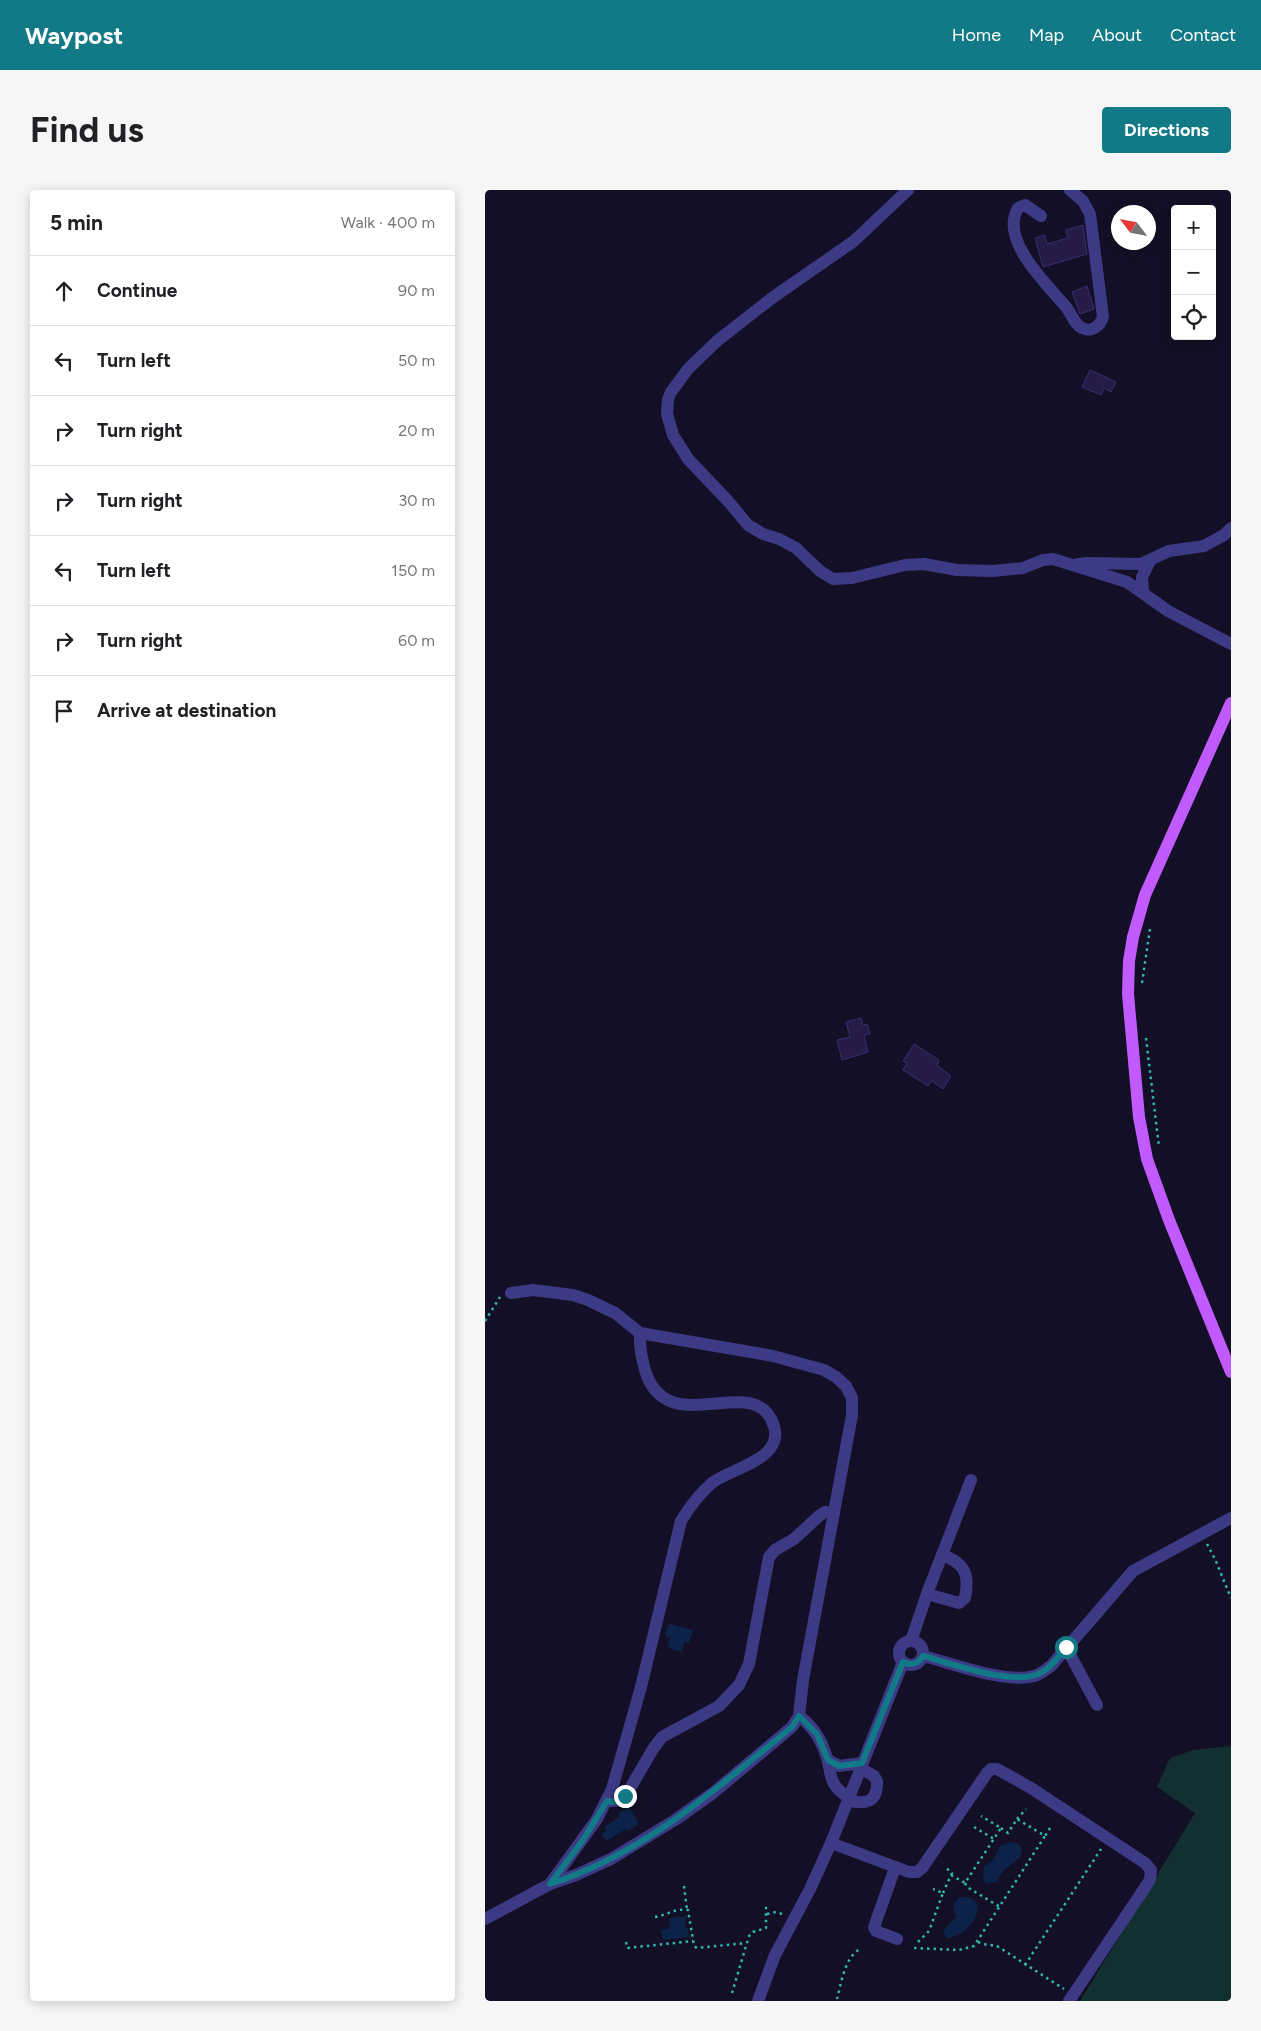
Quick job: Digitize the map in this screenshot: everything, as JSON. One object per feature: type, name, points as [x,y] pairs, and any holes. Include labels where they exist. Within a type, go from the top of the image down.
[{"type":"main road","points":[[1231,704],[1145,895],[1133,937],[1128,985],[1136,1088],[1147,1159],[1169,1220],[1231,1372]]},
{"type":"street","points":[[908,190],[855,241],[772,298],[717,341],[688,369],[671,392],[668,399],[667,414],[673,435],[688,459],[748,525],[763,534],[788,542],[803,553],[820,571],[833,579],[852,578],[895,566],[910,564],[980,571],[1023,568],[1048,559],[1061,560],[1087,571],[1127,582],[1168,611],[1231,644]]},
{"type":"street","points":[[1041,216],[1025,205],[1017,208],[1013,224],[1021,248],[1033,268],[1067,308],[1079,326],[1085,329],[1093,329],[1101,321],[1102,308],[1092,224],[1085,204],[1070,190]]},
{"type":"street","points":[[1074,565],[1112,562],[1136,565],[1150,561],[1169,551],[1204,546],[1224,535],[1231,528]]},
{"type":"street","points":[[1143,593],[1142,577],[1150,561]]},
{"type":"street","points":[[485,1919],[550,1884],[576,1875],[611,1859],[693,1809],[792,1727],[799,1716],[802,1686],[853,1405],[849,1391],[841,1380],[823,1370],[773,1356],[640,1333],[615,1313],[573,1295],[533,1290],[511,1293]]},
{"type":"street","points":[[550,1884],[583,1840],[607,1801],[629,1734],[681,1521],[688,1510],[712,1483],[765,1455],[773,1444],[775,1436],[773,1424],[766,1413],[755,1406],[738,1402],[683,1405],[670,1402],[659,1396],[647,1377],[642,1356],[640,1333]]},
{"type":"street","points":[[911,1641],[971,1480]]},
{"type":"street","points":[[607,1801],[617,1802],[625,1796],[662,1737],[719,1706],[735,1691],[749,1664],[769,1557],[775,1550],[794,1539],[819,1516],[825,1512],[833,1513]]},
{"type":"street","points":[[923,1656],[994,1674],[1018,1678],[1044,1672],[1133,1571],[1231,1518]]},
{"type":"street","points":[[927,1594],[953,1602],[962,1602],[965,1598],[966,1577],[962,1566],[958,1561],[942,1555]]},
{"type":"street","points":[[759,2001],[775,1955],[810,1889],[831,1843],[903,1662],[899,1653],[900,1649],[907,1642],[911,1641],[921,1645],[923,1656],[920,1661],[915,1664],[903,1662]]},
{"type":"street","points":[[1066,1647],[1097,1705]]},
{"type":"street","points":[[799,1716],[817,1734],[828,1760],[829,1774],[837,1789],[848,1799],[862,1804],[867,1802],[875,1793],[877,1782],[874,1776],[861,1765],[839,1766],[828,1760]]},
{"type":"street","points":[[831,1843],[895,1868],[913,1873],[920,1871],[984,1777],[994,1769],[1001,1769],[1145,1864],[1151,1870],[1150,1880],[1069,1997]]},
{"type":"street","points":[[895,1868],[874,1928],[876,1931],[897,1940]]},
{"type":"path","points":[[1142,986],[1150,924]]},
{"type":"path","points":[[1146,1034],[1159,1151]]},
{"type":"path","points":[[485,1321],[498,1297],[511,1293]]},
{"type":"path","points":[[1206,1543],[1215,1559],[1231,1598]]},
{"type":"path","points":[[981,1816],[1008,1833],[1026,1809]]},
{"type":"path","points":[[1017,1819],[1045,1836]]},
{"type":"path","points":[[914,1948],[959,1950],[971,1948],[978,1942],[1052,1824]]},
{"type":"path","points":[[974,1827],[994,1839]]},
{"type":"path","points":[[965,1883],[1001,1828]]},
{"type":"path","points":[[1025,1965],[1103,1844]]},
{"type":"path","points":[[946,1868],[952,1873],[951,1875],[965,1883],[967,1887],[1000,1907]]},
{"type":"path","points":[[918,1942],[929,1931],[951,1875]]},
{"type":"path","points":[[684,1886],[694,1946],[697,1948],[746,1943]]},
{"type":"path","points":[[933,1889],[943,1892]]},
{"type":"path","points":[[732,1993],[746,1943],[752,1933],[765,1930],[766,1903]]},
{"type":"path","points":[[655,1917],[662,1916],[668,1912],[687,1910]]},
{"type":"path","points":[[767,1914],[776,1912],[783,1915]]},
{"type":"path","points":[[626,1942],[627,1948],[693,1942]]},
{"type":"path","points":[[978,1942],[997,1946],[1069,1997]]},
{"type":"path","points":[[837,1999],[847,1965],[855,1952],[860,1949]]},
{"type":"green space","points":[[1231,1746],[1231,2001],[1080,2001],[1195,1813],[1157,1787],[1170,1758],[1193,1750]]},
{"type":"water","points":[[670,1624],[693,1630],[689,1643],[684,1642],[682,1652],[668,1648],[670,1638],[665,1634]]},
{"type":"water","points":[[629,1807],[639,1824],[628,1831],[626,1829],[606,1841],[601,1834],[606,1831],[604,1827],[620,1817],[618,1813]]},
{"type":"water","points":[[1010,1842],[1018,1844],[1022,1848],[1020,1857],[1004,1870],[996,1882],[986,1884],[983,1879],[984,1866],[993,1861],[1000,1846]]},
{"type":"water","points":[[959,1897],[970,1898],[976,1902],[978,1909],[976,1916],[964,1931],[956,1936],[947,1938],[943,1931],[956,1917],[953,1906]]},
{"type":"water","points":[[686,1916],[685,1927],[688,1929],[689,1937],[663,1940],[661,1930],[670,1928],[669,1918]]},
{"type":"building","points":[[1083,225],[1087,254],[1043,267],[1035,238],[1045,235],[1047,244],[1068,238],[1066,230]]},
{"type":"building","points":[[1087,286],[1094,309],[1080,314],[1072,292]]},
{"type":"building","points":[[1090,370],[1116,382],[1111,392],[1104,388],[1101,395],[1082,387]]},
{"type":"building","points":[[861,1018],[863,1025],[867,1024],[870,1034],[864,1035],[868,1052],[842,1060],[837,1040],[850,1037],[846,1022]]},
{"type":"building","points":[[914,1044],[939,1060],[937,1065],[951,1076],[943,1089],[932,1081],[928,1086],[903,1070],[907,1063],[903,1061]]},
{"type":"route","points":[[625,1796],[617,1802],[607,1801],[597,1820],[550,1884],[590,1870],[611,1859],[693,1809],[792,1727],[799,1716],[817,1734],[828,1760],[839,1766],[862,1763],[903,1662],[915,1664],[923,1656],[1010,1678],[1018,1678],[1044,1672],[1066,1647]]}]
